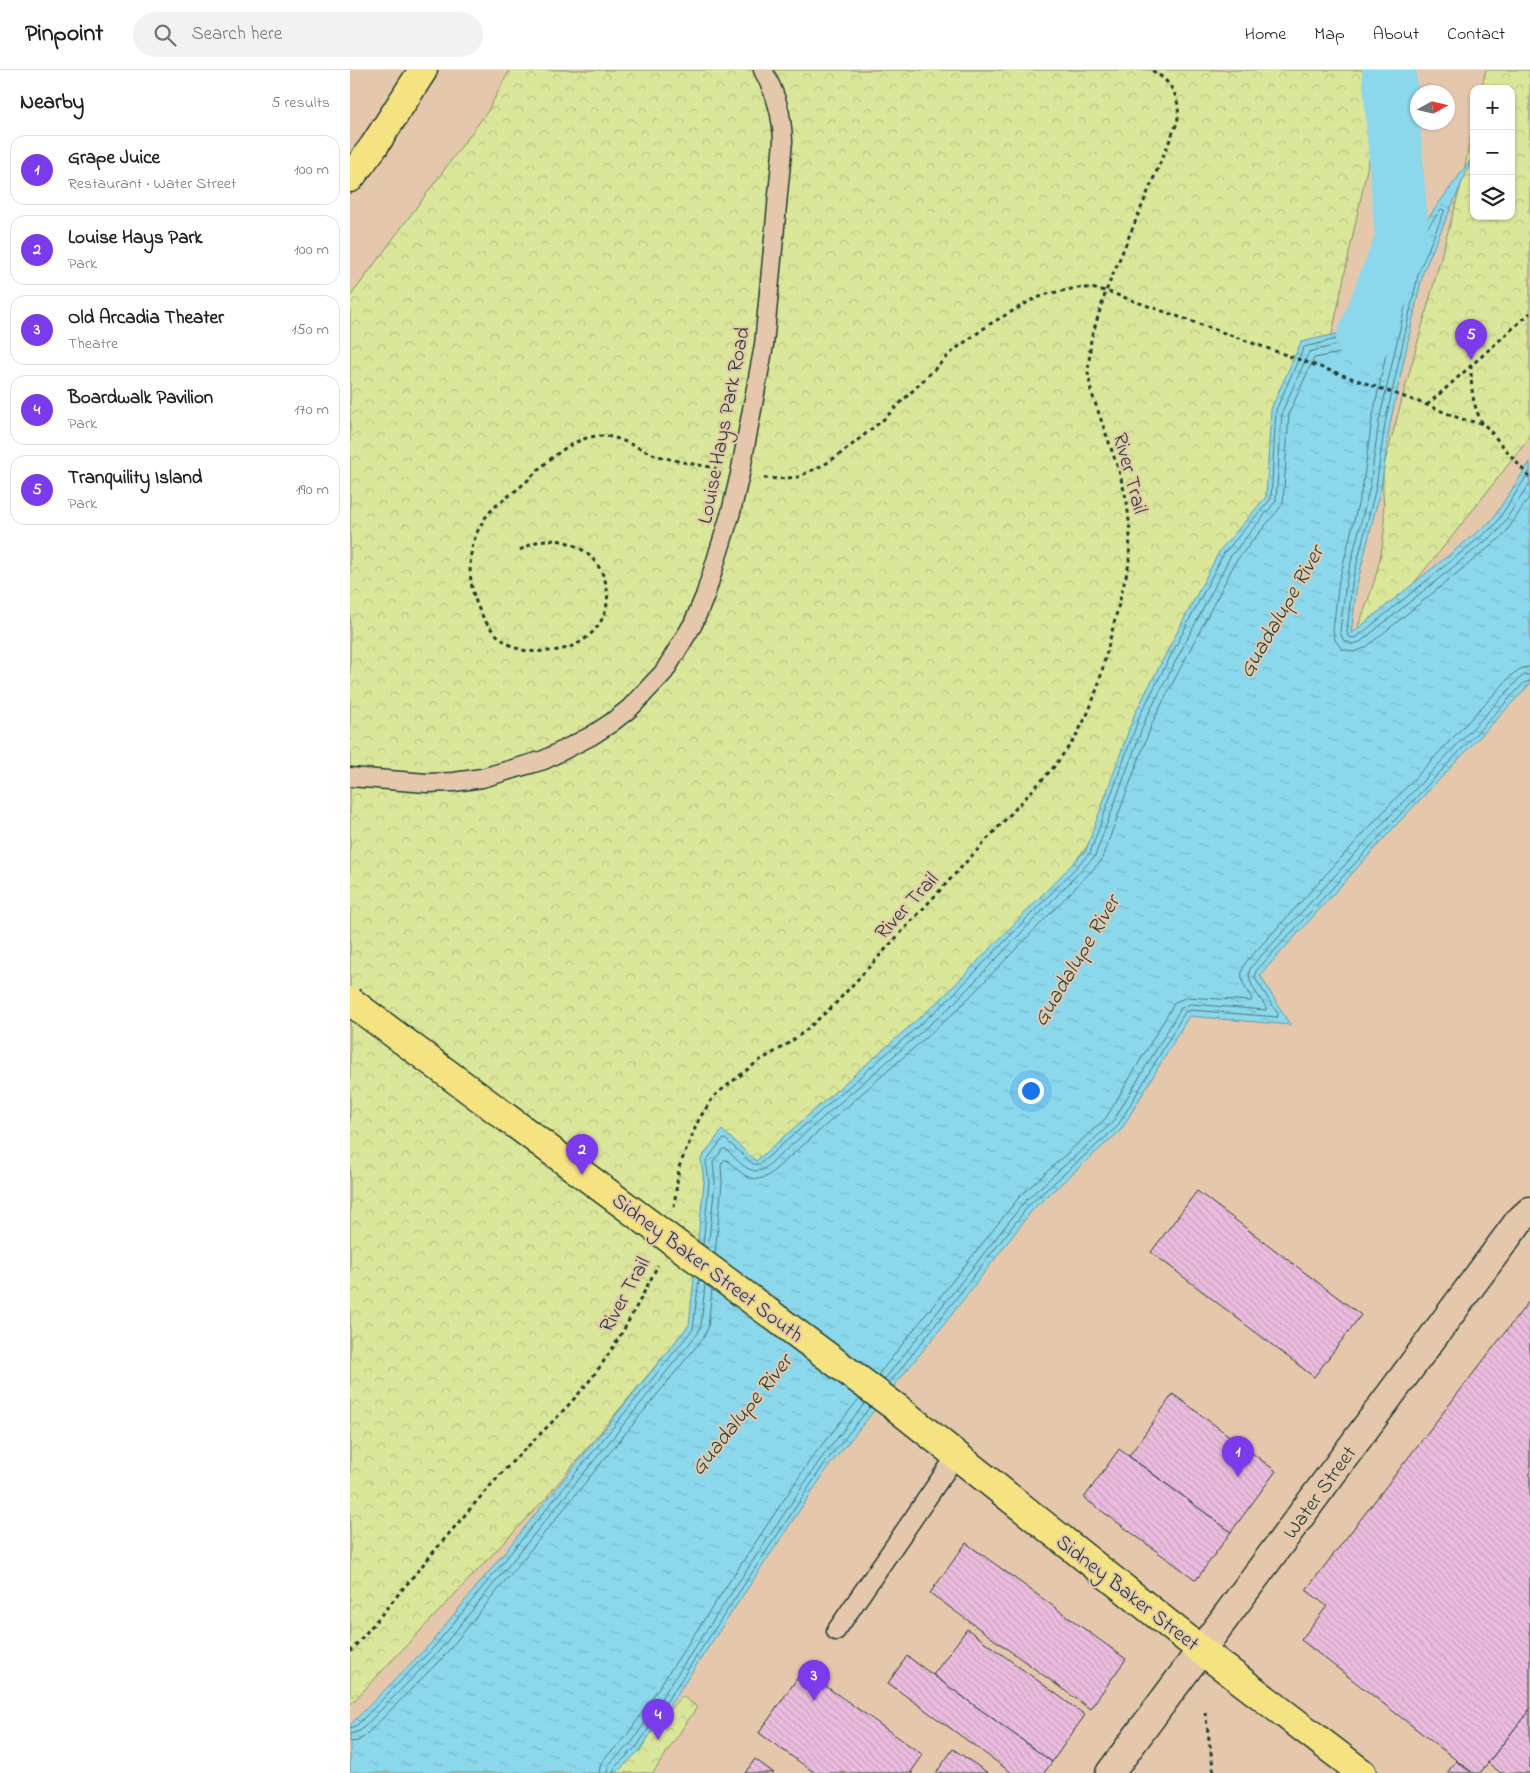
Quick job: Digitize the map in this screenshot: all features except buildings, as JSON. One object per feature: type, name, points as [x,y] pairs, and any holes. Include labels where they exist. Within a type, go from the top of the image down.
[{"type":"main road","points":[[350,178],[374,146],[423,70]]},
{"type":"main road","name":"Sidney Baker Street South","points":[[350,1001],[897,1408]]},
{"type":"main road","name":"Sidney Baker Street","points":[[897,1408],[1201,1650],[1362,1773]]},
{"type":"street","name":"Water Street","points":[[1110,1773],[1519,1221],[1530,1211]]},
{"type":"lane","name":"Louise Hays Park Road","points":[[350,777],[427,784],[454,782],[482,778],[544,760],[591,736],[630,708],[664,672],[693,624],[705,596],[731,512],[764,345],[784,141],[783,122],[779,106],[763,70]]},
{"type":"lane","points":[[836,1631],[956,1456]]},
{"type":"path","name":"River Trail","points":[[673,1214],[679,1167],[699,1119],[714,1096],[757,1062],[805,1032],[834,1005],[1053,768],[1075,738],[1089,711],[1099,683],[1129,564],[1130,531],[1128,502],[1092,391],[1088,372],[1091,339],[1106,291],[1177,123],[1176,94],[1165,79],[1151,70]]},
{"type":"path","points":[[1427,405],[1530,313]]},
{"type":"path","points":[[1210,329],[1427,405],[1460,419],[1484,424]]},
{"type":"path","points":[[1471,364],[1471,381],[1477,414],[1530,478]]},
{"type":"path","name":"River Trail","points":[[350,1652],[500,1474],[557,1418],[586,1384],[629,1319],[660,1261]]},
{"type":"path","points":[[1205,1712],[1214,1773]]},
{"type":"green space","points":[[510,70],[1388,70],[1285,555],[1085,849],[544,1500],[350,1705],[350,297],[487,112]]},
{"type":"green space","points":[[1486,70],[1530,70],[1530,437],[1373,633],[1356,632],[1374,583],[1380,557],[1384,531],[1384,465],[1462,181],[1470,140],[1470,220],[1515,220],[1515,85],[1482,85]]},
{"type":"green space","points":[[682,1696],[697,1707],[653,1773],[610,1773]]},
{"type":"water","points":[[1470,160],[1423,272],[1390,424],[1381,488],[1357,584],[1351,634],[1491,521],[1530,462],[1530,684],[1397,824],[1260,975],[1290,1025],[1189,1016],[1121,1130],[1034,1208],[942,1327],[829,1466],[640,1750],[616,1773],[350,1773],[350,1725],[430,1644],[689,1325],[704,1182],[701,1159],[722,1130],[756,1161],[943,997],[1086,850],[1135,713],[1220,550],[1266,497],[1271,409],[1301,342],[1345,332]]},
{"type":"waterway","name":"Guadalupe River","points":[[1363,340],[1402,240],[1389,70]]},
{"type":"place","name":"Tranquility Island","points":[[1471,360]]},
{"type":"place","name":"Louise Hays Park","points":[[582,1175]]},
{"type":"place","name":"Grape Juice","points":[[1238,1477]]},
{"type":"place","name":"Old Arcadia Theater","points":[[814,1701]]},
{"type":"place","name":"Boardwalk Pavilion","points":[[658,1740]]}]
